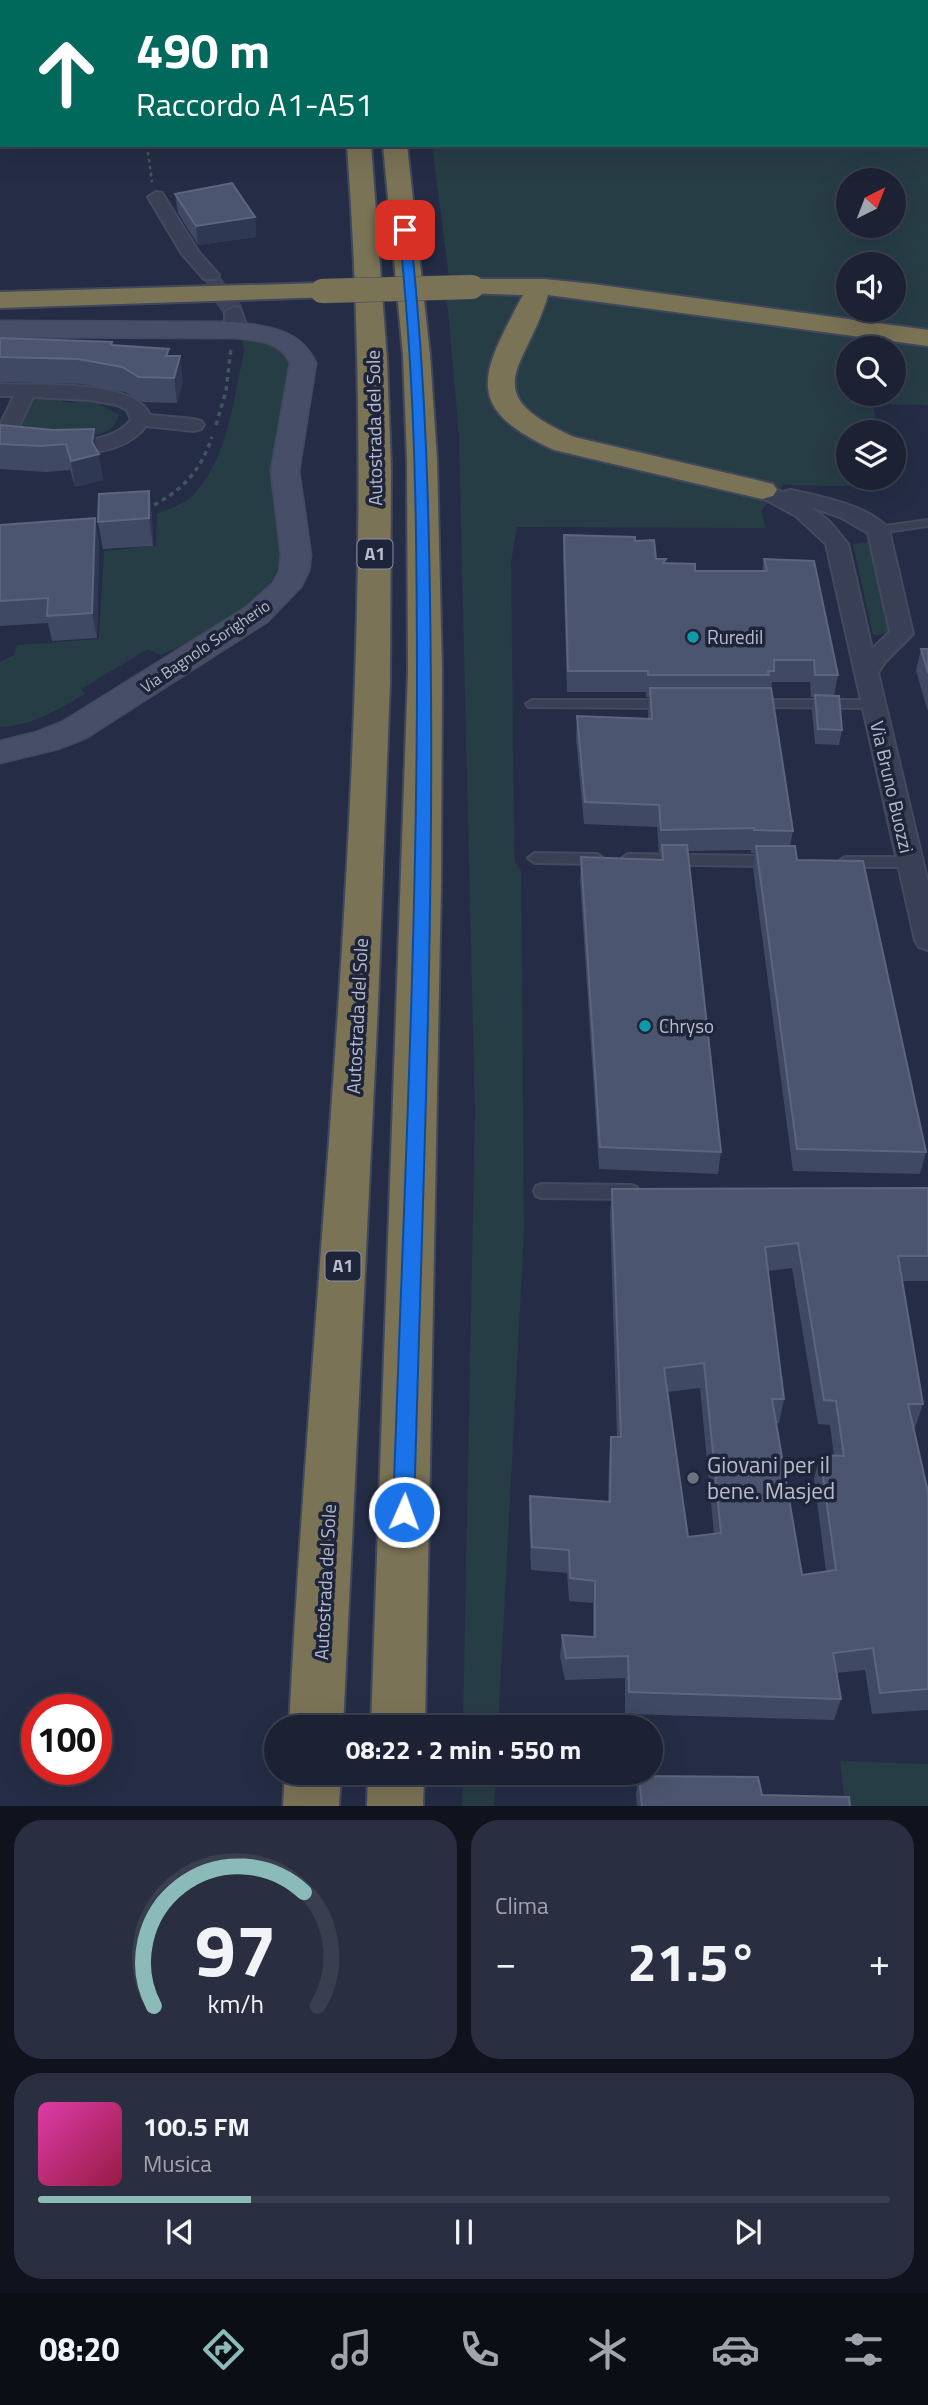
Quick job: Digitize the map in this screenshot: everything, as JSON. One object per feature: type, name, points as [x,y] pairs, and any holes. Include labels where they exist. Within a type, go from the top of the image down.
[{"type":"highway","points":[[359,147],[393,304],[423,491],[424,812],[397,1715]]},
{"type":"highway","points":[[393,304],[395,147]]},
{"type":"highway","points":[[581,265],[560,269],[537,295],[507,354],[499,382],[502,400],[509,413],[537,434],[564,444],[762,490]]},
{"type":"highway","points":[[622,271],[928,332]]},
{"type":"highway","points":[[0,300],[520,286],[593,292],[928,338]]},
{"type":"highway","points":[[537,295],[623,317],[928,346]]},
{"type":"highway","name":"Autostrada del Sole","points":[[317,1715],[369,804],[377,490],[393,304]]},
{"type":"highway","points":[[311,1806],[312,1785]]},
{"type":"highway","points":[[395,1806],[396,1785]]},
{"type":"street","points":[[156,197],[191,254],[210,275]]},
{"type":"street","name":"Via Bagnolo Sorigherio","points":[[0,329],[234,321],[287,342],[300,353],[303,363],[285,471],[296,555],[286,587],[272,603],[226,635],[74,730],[47,741],[2,750]]},
{"type":"street","points":[[0,390],[26,392],[117,399],[134,406],[140,413],[141,421],[133,432],[106,444],[1,441],[26,392]]},
{"type":"street","points":[[141,421],[194,425]]},
{"type":"street","points":[[762,490],[834,506],[859,517],[878,530],[903,630],[900,639],[877,657],[866,674]]},
{"type":"street","name":"Via Bruno Buozzi","points":[[762,490],[794,505],[817,520],[837,544],[928,940]]},
{"type":"street","points":[[837,544],[838,536],[847,531],[878,530]]},
{"type":"street","points":[[856,631],[872,642],[895,642]]},
{"type":"lane","points":[[878,530],[928,523]]},
{"type":"lane","points":[[532,704],[682,704]]},
{"type":"lane","points":[[737,704],[873,704]]},
{"type":"lane","points":[[535,858],[785,861]]},
{"type":"lane","points":[[827,861],[910,862]]},
{"type":"lane","points":[[542,1191],[652,1192]]},
{"type":"path","points":[[147,147],[156,197]]},
{"type":"path","points":[[139,511],[159,503],[187,484],[204,461],[224,404],[234,321]]},
{"type":"shaded area","points":[[432,147],[928,147],[928,405],[906,405],[906,336],[836,336],[836,406],[873,406],[876,420],[836,420],[836,486],[783,485],[761,511],[766,528],[517,527],[511,562],[514,849],[515,862],[521,871],[524,1230],[499,1715],[463,1715],[475,1112],[459,437],[448,308],[442,293],[451,293]]},
{"type":"shaded area","points":[[241,337],[277,346],[290,359],[281,554],[267,591],[252,607],[216,630],[160,655],[148,649],[81,689],[85,694],[55,711],[23,724],[0,727],[0,662],[14,655],[17,645],[99,639],[104,551],[156,546],[157,514],[188,500],[203,483],[220,451],[231,416],[244,350]]},
{"type":"shaded area","points":[[28,394],[64,396],[62,402],[75,403],[80,397],[100,399],[99,404],[119,415],[110,429],[88,437],[5,439]]},
{"type":"shaded area","points":[[868,542],[873,545],[894,629],[886,634],[873,635],[853,544]]},
{"type":"shaded area","points":[[840,1761],[928,1764],[928,1806],[845,1806]]},
{"type":"shaded area","points":[[463,1785],[495,1785],[494,1806],[462,1806]]},
{"type":"building","points":[[232,183],[255,217],[196,226],[175,194]]},
{"type":"building","points":[[0,338],[112,342],[111,345],[169,349],[166,356],[180,356],[174,378],[139,377],[122,367],[78,359],[0,357]]},
{"type":"building","points":[[0,425],[53,430],[94,429],[92,442],[99,454],[71,461],[66,444],[0,444]]},
{"type":"building","points":[[149,491],[149,518],[98,522],[99,494]]},
{"type":"building","points":[[95,518],[92,613],[47,616],[48,598],[0,601],[0,525]]},
{"type":"building","name":"Ruredil","points":[[564,535],[654,540],[656,559],[666,559],[663,563],[695,564],[695,571],[767,571],[764,559],[814,561],[838,675],[815,675],[814,660],[774,660],[774,671],[768,671],[769,675],[648,675],[648,671],[568,671]]},
{"type":"building","points":[[921,649],[928,649],[928,673]]},
{"type":"building","points":[[650,688],[771,688],[793,831],[754,828],[661,830],[659,805],[585,802],[577,716],[652,719]]},
{"type":"building","points":[[815,695],[839,696],[842,730],[818,729]]},
{"type":"building","name":"Chryso","points":[[662,845],[687,845],[721,1152],[600,1147],[581,857],[663,860]]},
{"type":"building","points":[[756,846],[795,846],[797,860],[863,861],[926,1152],[797,1149]]},
{"type":"building","points":[[928,1188],[928,1256],[898,1256],[923,1404],[908,1404],[928,1492],[928,1689],[880,1693],[873,1648],[833,1653],[841,1699],[629,1692],[628,1656],[566,1658],[562,1635],[595,1637],[595,1581],[570,1578],[569,1550],[532,1547],[530,1496],[610,1502],[611,1437],[621,1437],[612,1189]],"holes":[[[798,1243],[824,1400],[836,1401],[844,1456],[820,1455],[836,1570],[802,1575],[772,1399],[784,1399],[765,1247]],[[704,1363],[721,1533],[688,1537],[664,1368]]]},
{"type":"building","points":[[663,1776],[758,1777],[762,1795],[849,1797],[850,1806],[642,1806],[640,1785],[663,1785]]},
{"type":"tunnel","points":[[210,275],[225,298]]},
{"type":"tunnel","points":[[223,296],[234,312]]},
{"type":"place","name":"Ruredil","points":[[693,637]]},
{"type":"place","name":"Chryso","points":[[645,1026]]},
{"type":"place","name":"Giovani per il bene. Masjed","points":[[693,1478]]},
{"type":"route","points":[[404,1512],[424,812],[423,491],[413,308],[405,230]]}]
